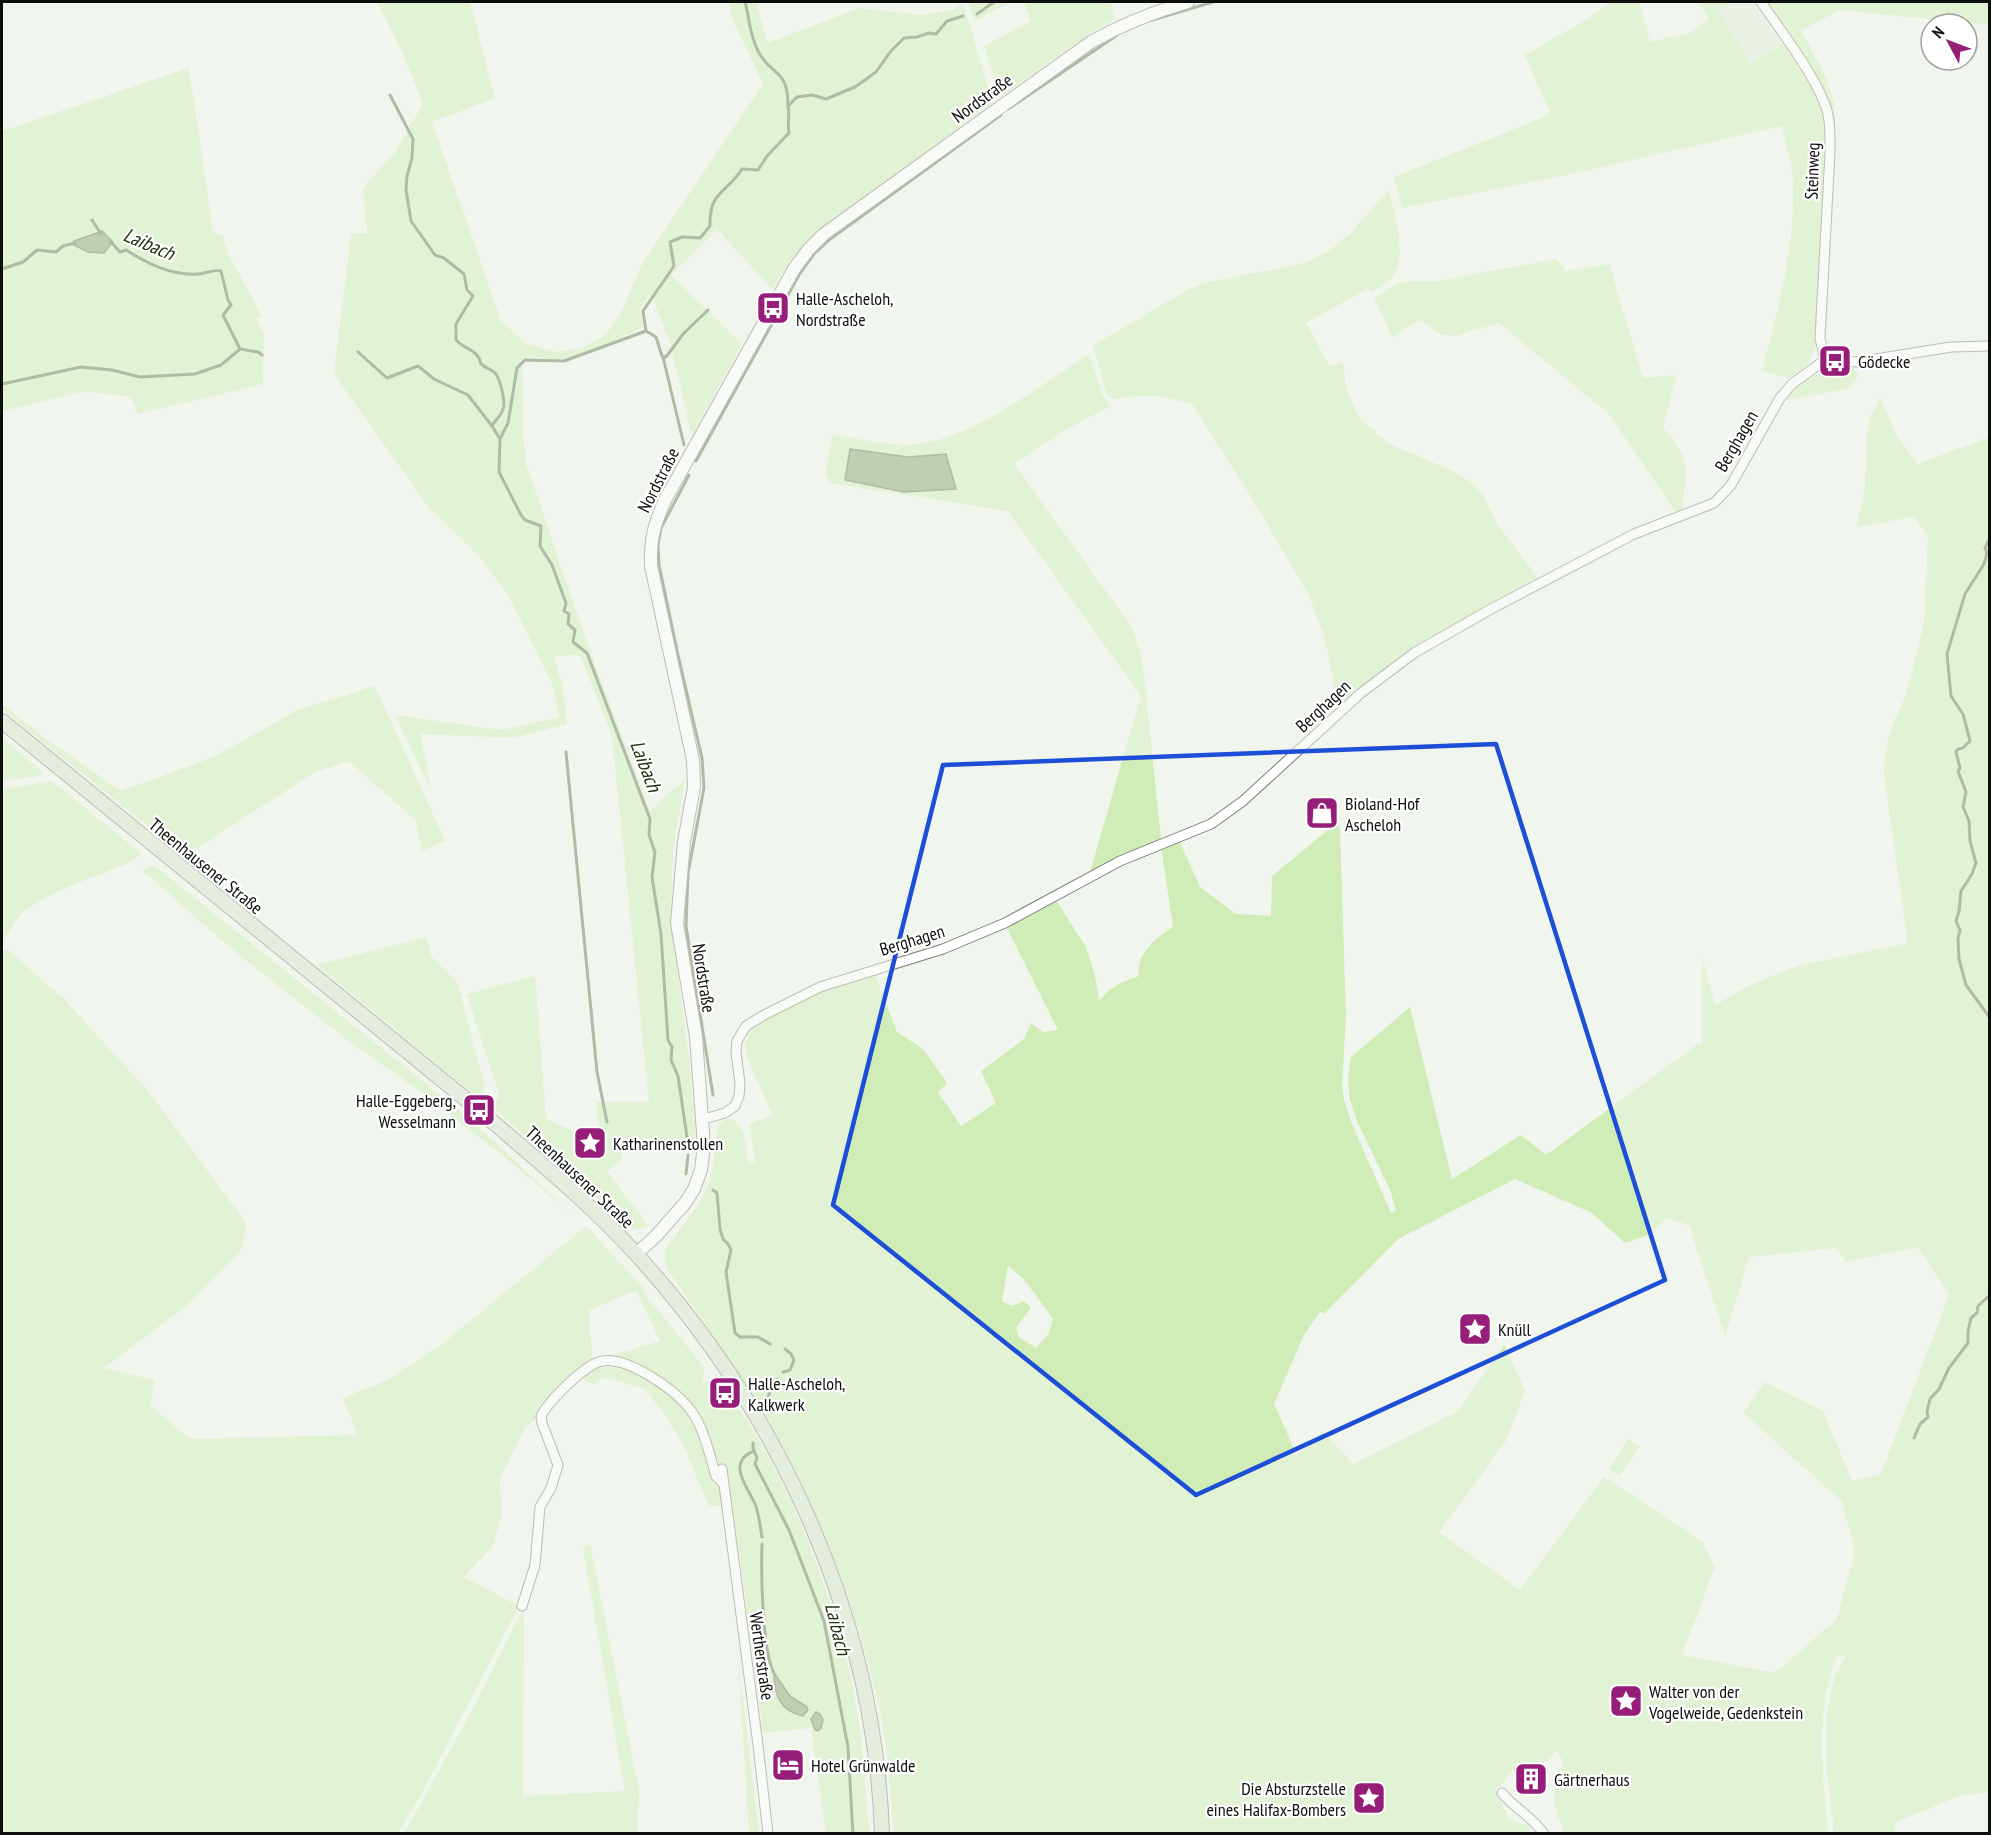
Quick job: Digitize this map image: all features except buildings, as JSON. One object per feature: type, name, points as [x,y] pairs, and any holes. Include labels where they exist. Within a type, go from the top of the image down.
[{"type":"main road","name":"Theenhausener Straße","points":[[2,721],[479,1110],[570,1189],[636,1254],[688,1315],[724,1365],[776,1451],[796,1490],[827,1563],[854,1641],[865,1693],[874,1748],[882,1833]]},
{"type":"street","name":"Nordstraße","points":[[636,1254],[656,1236],[686,1202],[694,1189],[704,1146],[704,1119],[696,1037],[677,923],[684,842],[694,788],[693,760],[651,566],[650,544],[654,526],[665,500],[794,269],[824,234],[1091,42],[1149,13],[1188,2]]},
{"type":"street","name":"Steinweg","points":[[1761,2],[1814,83],[1824,103],[1830,125],[1820,338],[1824,360]]},
{"type":"street","points":[[1824,360],[1857,363],[1951,347],[1989,346]]},
{"type":"street","name":"Berghagen","points":[[704,1119],[724,1113],[735,1106],[740,1083],[736,1053],[737,1041],[746,1026],[764,1015],[820,987],[944,949],[1005,923],[1120,861],[1211,824],[1243,801],[1361,693],[1414,653],[1491,609],[1634,534],[1714,502],[1731,485],[1780,398],[1792,384],[1824,360]]},
{"type":"street","name":"Wertherstraße","points":[[522,1606],[536,1566],[540,1507],[551,1488],[558,1465],[541,1416],[558,1394],[593,1365],[601,1361],[611,1361],[639,1370],[681,1400],[697,1419],[716,1476],[723,1483]]},
{"type":"street","name":"Wertherstraße","points":[[722,1468],[768,1833]]},
{"type":"street","points":[[1502,1792],[1514,1806],[1536,1822],[1544,1833]]},
{"type":"highlighted area","points":[[1496,744],[1665,1280],[1196,1495],[833,1205],[943,765]]},
{"type":"shaded area","points":[[377,2],[470,2],[495,98],[432,122],[501,321],[527,344],[555,352],[584,348],[607,333],[622,311],[642,264],[763,84],[732,18],[730,2],[756,2],[767,43],[860,8],[922,15],[952,10],[963,4],[993,103],[820,229],[794,257],[772,289],[717,229],[671,275],[742,344],[692,436],[671,346],[651,294],[640,309],[644,327],[592,351],[571,357],[556,359],[535,357],[520,361],[526,464],[590,651],[650,811],[685,779],[673,851],[671,924],[690,1064],[696,1141],[677,1145],[623,1145],[621,1161],[607,1171],[648,1225],[638,1229],[631,1229],[621,1224],[561,1167],[494,1109],[494,1104],[500,1097],[467,994],[535,976],[546,1119],[589,1138],[599,1133],[596,1102],[649,1102],[612,735],[581,657],[553,656],[563,688],[567,724],[513,738],[421,734],[431,791],[395,715],[502,730],[559,717],[553,686],[509,597],[480,557],[429,508],[334,374],[351,234],[367,233],[363,188],[396,151],[423,104],[403,54]]},
{"type":"shaded area","points":[[968,2],[1010,2],[975,21]]},
{"type":"shaded area","points":[[1024,2],[1111,2],[1115,19],[1088,35],[1003,95],[999,92],[984,46],[1031,21]]},
{"type":"shaded area","points":[[1609,2],[1643,2],[1640,4],[1650,42],[1692,32],[1709,18],[1698,2],[1730,2],[1719,10],[1751,65],[1783,44],[1811,86],[1821,106],[1826,128],[1815,348],[1808,364],[1789,378],[1762,371],[1785,276],[1792,228],[1793,180],[1781,126],[1576,173],[1402,208],[1394,177],[1550,113],[1525,55],[1591,17]]},
{"type":"shaded area","points":[[1730,2],[1755,2],[1783,44],[1751,65],[1719,9]]},
{"type":"shaded area","points":[[1767,2],[1989,2],[1989,25],[1979,24],[1979,12],[1919,12],[1919,18],[1840,10],[1801,30],[1826,77],[1834,103],[1835,127],[1828,101]]},
{"type":"shaded area","points":[[189,68],[213,232],[223,236],[229,255],[262,316],[256,318],[264,334],[263,384],[138,414],[131,397],[86,391],[2,411],[2,131]]},
{"type":"shaded area","points":[[1389,190],[1399,245],[1398,267],[1394,275],[1377,289],[1371,292],[1369,288],[1306,323],[1330,367],[1343,362],[1346,387],[1358,416],[1389,444],[1451,470],[1475,485],[1486,500],[1498,525],[1538,578],[1491,605],[1337,710],[1332,670],[1323,633],[1309,595],[1250,495],[1192,404],[1160,396],[1113,399],[1107,394],[1093,346],[1187,290],[1204,283],[1306,263],[1329,251],[1348,236]]},
{"type":"shaded area","points":[[102,231],[113,242],[104,253],[88,252],[72,244],[74,241]]},
{"type":"shaded area","points":[[1556,259],[1566,271],[1609,264],[1643,378],[1677,375],[1663,428],[1673,439],[1683,458],[1685,476],[1682,512],[1677,514],[1609,414],[1499,323],[1455,336],[1441,334],[1419,320],[1392,337],[1374,298],[1399,282],[1437,281]]},
{"type":"shaded area","points":[[1089,354],[1103,396],[1111,406],[1067,429],[1014,464],[1132,627],[1142,657],[1161,839],[1090,872],[1141,696],[1008,511],[830,483],[825,475],[832,435],[905,445],[928,442],[952,435],[1001,412]],"holes":[[[850,449],[908,457],[946,455],[956,488]]]},
{"type":"shaded area","points":[[1853,369],[1860,374],[1847,389],[1786,400],[1808,379],[1832,371]]},
{"type":"shaded area","points":[[1880,398],[1898,438],[1919,466],[1922,462],[1988,438],[1989,409],[1989,1792],[1962,1795],[1896,1822],[1895,1833],[1834,1833],[1827,1767],[1826,1724],[1836,1673],[1847,1657],[1837,1656],[1825,1699],[1823,1721],[1822,1744],[1828,1833],[1564,1833],[1560,1819],[1558,1819],[1554,1797],[1557,1776],[1564,1763],[1557,1751],[1540,1766],[1514,1769],[1504,1783],[1495,1789],[1510,1821],[1530,1825],[1529,1833],[894,1833],[886,1751],[878,1702],[861,1636],[827,1540],[799,1477],[770,1424],[729,1358],[669,1272],[664,1260],[666,1248],[699,1204],[711,1177],[718,1124],[729,1118],[735,1121],[742,1130],[748,1163],[756,1161],[749,1124],[773,1115],[746,1053],[745,1045],[750,1031],[763,1020],[821,992],[875,974],[897,1032],[923,1049],[947,1083],[938,1092],[961,1126],[996,1103],[981,1071],[1024,1039],[1031,1023],[1043,1032],[1058,1030],[1006,926],[1056,900],[1086,947],[1095,976],[1099,1001],[1117,986],[1139,976],[1140,960],[1148,947],[1173,927],[1161,846],[1179,840],[1200,887],[1236,914],[1271,916],[1272,876],[1335,822],[1340,829],[1346,1016],[1342,1082],[1344,1100],[1352,1124],[1391,1213],[1396,1210],[1390,1190],[1357,1121],[1350,1100],[1348,1080],[1351,1057],[1410,1007],[1452,1179],[1521,1135],[1546,1155],[1695,1046],[1702,1044],[1702,957],[1715,1005],[1752,984],[1798,966],[1908,943],[1884,774],[1885,754],[1890,732],[1905,697],[1924,626],[1928,535],[1913,517],[1857,527],[1865,487],[1870,419]],"holes":[[[1515,1179],[1592,1213],[1625,1243],[1651,1234],[1667,1218],[1689,1225],[1725,1336],[1749,1257],[1835,1248],[1846,1262],[1918,1247],[1949,1295],[1881,1474],[1852,1481],[1823,1411],[1764,1382],[1744,1413],[1842,1502],[1855,1552],[1837,1619],[1775,1673],[1682,1655],[1715,1567],[1702,1541],[1604,1477],[1520,1590],[1439,1532],[1506,1441],[1525,1390],[1504,1345],[1458,1411],[1353,1464],[1323,1432],[1297,1455],[1274,1404],[1304,1335],[1320,1312],[1325,1313],[1398,1239]],[[1008,1266],[1023,1278],[1053,1319],[1048,1335],[1036,1348],[1019,1337],[1016,1328],[1031,1307],[1024,1301],[1012,1306],[1002,1301]],[[1624,1694],[1637,1695],[1643,1701],[1621,1716],[1617,1709],[1617,1702]]]},
{"type":"shaded area","points":[[850,449],[908,457],[946,454],[956,489],[904,492],[845,480]]},
{"type":"shaded area","points":[[375,686],[445,841],[422,851],[416,821],[349,761],[315,772],[185,856],[2,709],[2,704],[43,737],[121,791],[214,757],[298,710]]},
{"type":"shaded area","points":[[2,738],[44,773],[2,781]]},
{"type":"shaded area","points":[[52,781],[142,854],[131,862],[62,889],[37,903],[21,914],[2,940],[2,789]]},
{"type":"shaded area","points":[[154,865],[471,1120],[574,1216],[502,1155],[417,1089],[347,1040],[228,946],[142,870]]},
{"type":"shaded area","points":[[426,937],[431,956],[457,982],[485,1086],[483,1097],[478,1098],[317,965]]},
{"type":"shaded area","points":[[2,949],[8,950],[63,998],[148,1091],[247,1224],[241,1250],[191,1302],[104,1368],[154,1380],[151,1406],[190,1439],[358,1435],[343,1398],[388,1380],[442,1344],[586,1226],[643,1287],[645,1294],[704,1367],[703,1382],[708,1382],[710,1394],[717,1397],[730,1396],[752,1428],[789,1497],[819,1571],[843,1646],[856,1702],[869,1833],[826,1833],[811,1728],[763,1733],[731,1505],[708,1505],[684,1446],[668,1419],[644,1388],[603,1377],[595,1384],[579,1379],[543,1409],[537,1419],[526,1426],[500,1478],[501,1517],[493,1546],[464,1577],[519,1606],[422,1793],[398,1833],[275,1834],[269,1830],[267,1834],[2,1833]],"holes":[[[636,1290],[660,1341],[593,1361],[588,1311]]]},
{"type":"shaded area","points":[[1628,1439],[1639,1446],[1620,1476],[1609,1469]]},
{"type":"shaded area","points":[[590,1544],[639,1791],[637,1833],[404,1834],[475,1705],[524,1607],[523,1796],[625,1791],[583,1548]]},
{"type":"shaded area","points":[[738,1656],[759,1833],[749,1833]]},
{"type":"shaded area","points":[[774,1673],[790,1696],[807,1707],[808,1710],[803,1716],[795,1714],[780,1701],[775,1688]]},
{"type":"shaded area","points":[[816,1712],[823,1720],[818,1731],[815,1730],[811,1719]]},
{"type":"waterway","name":"Laibach","points":[[745,2],[755,44],[763,59],[782,78],[788,106]]},
{"type":"waterway","name":"Laibach","points":[[977,14],[994,2]]},
{"type":"waterway","points":[[1152,20],[1213,2]]},
{"type":"waterway","name":"Laibach","points":[[687,1137],[678,1076],[671,1060],[672,1047],[668,1040],[661,934],[652,877],[655,852],[649,835],[650,819],[587,653],[573,642],[575,630],[568,624],[569,614],[564,611],[566,603],[552,565],[540,546],[541,526],[525,520],[521,515],[499,472],[500,439],[508,423],[517,368],[525,360],[564,361],[646,331],[643,311],[674,266],[670,242],[682,237],[700,238],[710,226],[710,215],[715,199],[742,169],[758,170],[767,156],[789,133],[788,106],[797,97],[812,95],[826,99],[855,87],[876,72],[904,38],[929,33],[936,34],[947,21],[963,16]]},
{"type":"waterway","points":[[1008,109],[1116,36]]},
{"type":"waterway","name":"Laibach","points":[[390,95],[413,139],[406,190],[411,221],[435,255],[444,258],[464,274],[467,290],[473,296],[456,324],[456,340],[474,352],[481,364],[496,374],[504,406],[492,426],[500,439]]},
{"type":"waterway","points":[[696,461],[799,275],[814,254],[829,240],[1001,115]]},
{"type":"waterway","name":"Laibach","points":[[92,220],[101,234]]},
{"type":"waterway","name":"Laibach","points":[[110,241],[120,252],[126,250],[169,271],[188,274],[221,271],[231,305],[223,315],[240,349],[258,352],[262,355]]},
{"type":"waterway","name":"Laibach","points":[[2,269],[23,262],[37,250],[56,252],[63,246],[75,243]]},
{"type":"waterway","name":"Laibach","points":[[646,331],[656,337],[662,356],[666,357],[684,333],[708,310]]},
{"type":"waterway","points":[[2,384],[81,367],[112,370],[140,377],[195,374],[221,365],[240,349]]},
{"type":"waterway","name":"Laibach","points":[[358,352],[387,378],[418,366],[434,379],[468,395],[492,426]]},
{"type":"waterway","points":[[663,357],[684,445]]},
{"type":"waterway","points":[[689,475],[661,528],[658,544],[659,565],[702,758],[704,788],[688,873],[686,926],[713,1095]]},
{"type":"waterway","points":[[1990,538],[1985,548],[1987,553],[1984,564],[1965,594],[1947,654],[1951,696],[1963,714],[1970,741],[1956,752],[1960,768],[1958,771],[1966,792],[1963,807],[1969,821],[1970,841],[1976,863],[1961,891],[1956,921],[1960,930],[1959,959],[1966,985],[1990,1018]]},
{"type":"waterway","points":[[566,752],[597,1072],[607,1122]]},
{"type":"waterway","name":"Laibach","points":[[686,1174],[688,1155]]},
{"type":"waterway","name":"Laibach","points":[[713,1190],[717,1193],[720,1229],[723,1239],[731,1250],[726,1272],[735,1333],[740,1337],[758,1337],[770,1344]]},
{"type":"waterway","points":[[1914,1438],[1920,1424],[1928,1417],[1930,1399],[1939,1389],[1949,1368],[1968,1343],[1971,1318],[1977,1313],[1978,1306],[1990,1295]]},
{"type":"waterway","name":"Laibach","points":[[783,1372],[790,1370],[794,1360],[785,1349]]},
{"type":"waterway","name":"Laibach","points":[[766,1404],[777,1379]]},
{"type":"waterway","name":"Laibach","points":[[753,1443],[757,1458],[755,1464],[789,1530],[824,1621],[848,1747],[853,1834]]},
{"type":"waterway","points":[[754,1451],[741,1461],[740,1468],[756,1508],[762,1537]]},
{"type":"waterway","points":[[762,1544],[765,1632],[767,1650],[775,1675]]},
{"type":"place","name":"Halle-Ascheloh, Nordstraße","points":[[773,308]]},
{"type":"place","name":"Gödecke","points":[[1835,361]]},
{"type":"place","name":"Bioland-Hof Ascheloh","points":[[1322,813]]},
{"type":"place","name":"Halle-Eggeberg, Wesselmann","points":[[479,1110]]},
{"type":"place","name":"Katharinenstollen","points":[[590,1143]]},
{"type":"place","name":"Knüll","points":[[1475,1329]]},
{"type":"place","name":"Halle-Ascheloh, Kalkwerk","points":[[725,1393]]},
{"type":"place","name":"Walter von der Vogelweide, Gedenkstein","points":[[1626,1701]]},
{"type":"place","name":"Hotel Grünwalde","points":[[788,1765]]},
{"type":"place","name":"Gärtnerhaus","points":[[1531,1779]]},
{"type":"place","name":"Die Absturzstelle eines Halifax-Bombers","points":[[1369,1798]]}]
